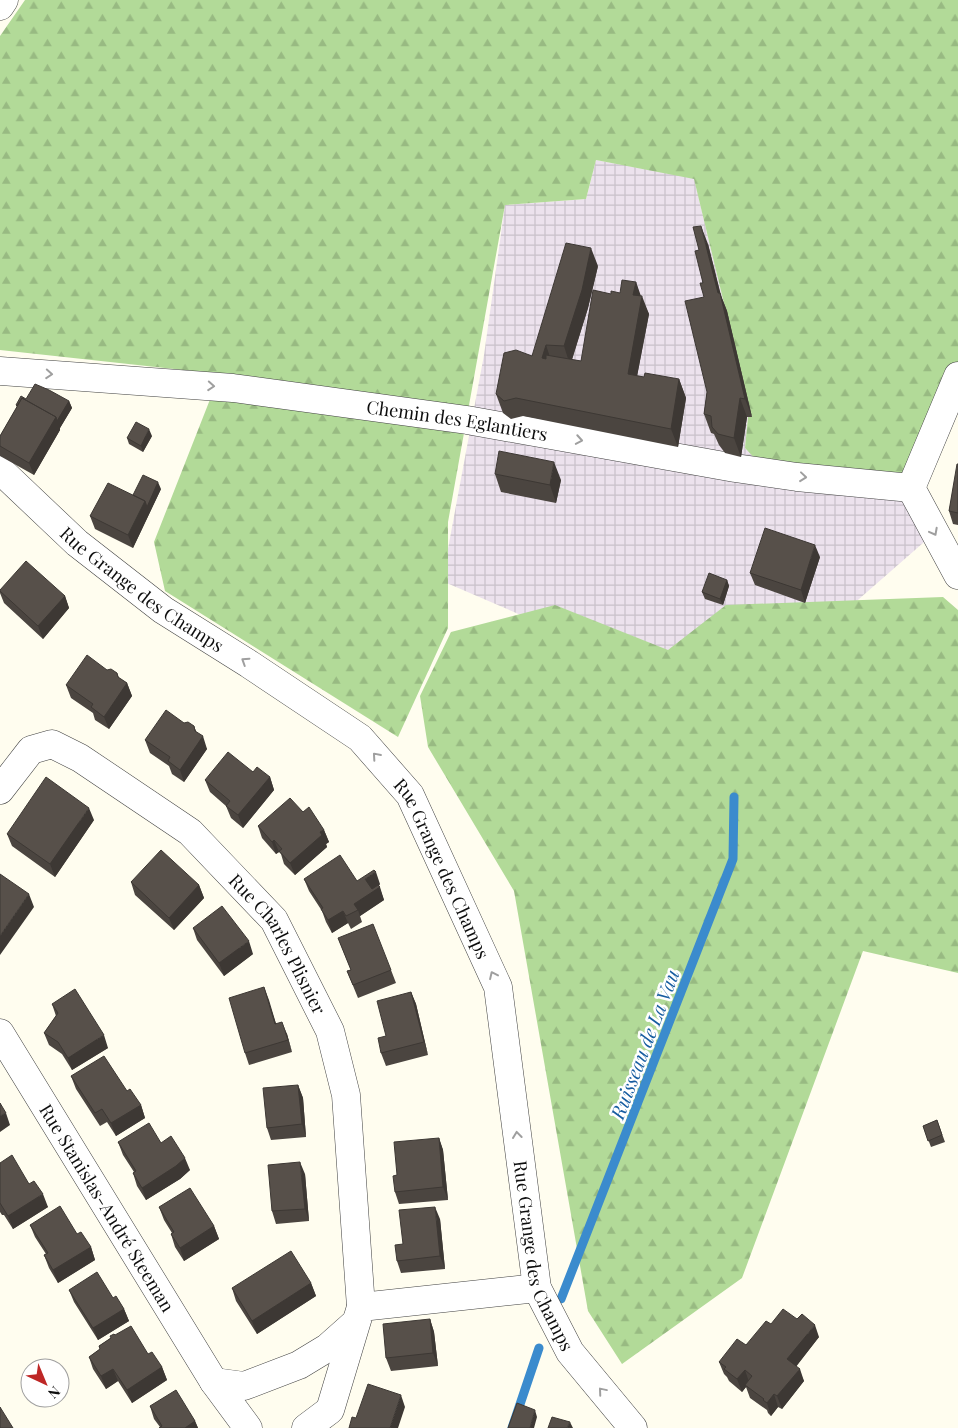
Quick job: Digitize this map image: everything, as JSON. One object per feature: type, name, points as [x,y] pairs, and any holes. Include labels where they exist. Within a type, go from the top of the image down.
[{"type":"street","points":[[0,6],[4,0]]},
{"type":"street","name":"Chemin des Eglantiers","points":[[0,371],[233,388],[467,420],[797,477],[912,488]]},
{"type":"street","points":[[958,376],[912,488],[958,575]]},
{"type":"street","name":"Rue Grange des Champs","points":[[0,470],[77,543],[164,610],[360,738],[410,795],[498,987],[537,1288],[570,1352],[633,1428]]},
{"type":"street","name":"Rue Charles Plisnier","points":[[0,790],[30,750],[52,744],[73,754],[190,832],[274,920],[330,1031],[346,1095],[357,1316]]},
{"type":"street","name":"Rue Stanislas-André Steeman","points":[[0,1032],[214,1382],[248,1428]]},
{"type":"street","points":[[214,1382],[244,1386],[299,1365],[327,1348],[357,1316],[537,1288]]},
{"type":"street","points":[[306,1428],[330,1410],[357,1316]]},
{"type":"shaded area","points":[[596,160],[694,178],[749,408],[745,448],[763,467],[907,496],[931,536],[819,634],[690,688],[442,581],[484,355],[505,205],[586,199]]},
{"type":"green space","points":[[25,0],[958,0],[958,383],[907,496],[763,467],[745,448],[749,407],[694,179],[596,160],[586,199],[505,205],[448,522],[448,628],[398,737],[165,591],[154,542],[220,374],[0,350],[0,36]]},
{"type":"green space","points":[[943,597],[958,610],[958,973],[863,951],[742,1278],[622,1364],[588,1311],[514,891],[428,747],[420,696],[451,632],[555,605],[668,650],[726,605]]},
{"type":"building","points":[[701,226],[718,293],[720,293],[745,399],[740,398],[734,438],[718,434],[712,427],[711,416],[704,414],[707,392],[685,301],[704,297],[700,283],[703,283],[695,251],[699,250],[693,227]]},
{"type":"building","points":[[566,243],[591,248],[582,290],[564,346],[546,345],[542,358],[546,359],[546,355],[581,361],[593,290],[611,294],[611,291],[620,293],[622,280],[636,282],[633,295],[642,296],[628,374],[644,377],[645,373],[679,379],[671,429],[516,398],[504,401],[496,394],[504,353],[516,350],[532,356]]},
{"type":"building","points":[[35,384],[69,401],[57,421],[56,417],[22,398],[16,405],[21,396],[26,399]]},
{"type":"building","points":[[22,398],[56,417],[29,463],[0,446],[0,436]]},
{"type":"building","points":[[136,422],[149,429],[141,446],[127,438]]},
{"type":"building","points":[[499,451],[554,462],[550,485],[495,474]]},
{"type":"building","points":[[958,464],[958,513],[949,511]]},
{"type":"building","points":[[143,475],[158,482],[147,507],[145,501],[133,495]]},
{"type":"building","points":[[108,483],[145,501],[128,535],[90,516]]},
{"type":"building","points":[[765,528],[815,545],[801,590],[750,573]]},
{"type":"building","points":[[26,561],[65,596],[38,626],[0,591]]},
{"type":"building","points":[[709,573],[727,580],[720,599],[702,592]]},
{"type":"building","points":[[87,655],[107,670],[111,669],[117,673],[118,677],[127,683],[104,717],[91,707],[93,704],[66,685]]},
{"type":"building","points":[[166,710],[184,723],[188,722],[194,726],[195,731],[203,736],[180,770],[168,761],[170,757],[145,740]]},
{"type":"building","points":[[228,752],[253,772],[257,767],[270,777],[238,815],[226,806],[230,801],[205,780]]},
{"type":"building","points":[[46,777],[89,808],[50,864],[7,834]]},
{"type":"building","points":[[290,798],[303,812],[309,807],[324,830],[320,832],[322,835],[290,863],[279,851],[282,849],[274,840],[272,842],[258,826]]},
{"type":"building","points":[[161,850],[199,885],[169,918],[131,882]]},
{"type":"building","points":[[340,855],[357,881],[374,870],[376,872],[365,879],[372,889],[378,885],[380,887],[354,904],[358,910],[346,916],[343,911],[328,920],[321,909],[323,908],[304,879]]},
{"type":"building","points":[[0,874],[29,894],[0,936]]},
{"type":"building","points":[[222,906],[249,941],[219,963],[193,928]]},
{"type":"building","points":[[373,924],[391,970],[353,985],[347,971],[351,970],[338,938]]},
{"type":"building","points":[[264,987],[275,1024],[282,1022],[288,1040],[245,1053],[229,998]]},
{"type":"building","points":[[75,989],[104,1035],[68,1058],[58,1042],[44,1033],[58,1013],[52,1004]]},
{"type":"building","points":[[411,992],[424,1042],[381,1053],[378,1038],[386,1036],[377,1001]]},
{"type":"building","points":[[104,1056],[127,1091],[130,1089],[141,1105],[111,1123],[102,1109],[95,1113],[71,1076]]},
{"type":"building","points":[[298,1085],[302,1124],[267,1128],[263,1088]]},
{"type":"building","points":[[0,1103],[6,1113],[0,1116]]},
{"type":"building","points":[[937,1120],[942,1135],[928,1141],[923,1126]]},
{"type":"building","points":[[149,1123],[161,1143],[171,1136],[185,1158],[142,1188],[133,1173],[136,1171],[118,1142]]},
{"type":"building","points":[[439,1138],[443,1187],[395,1192],[393,1176],[397,1175],[394,1142]]},
{"type":"building","points":[[12,1155],[29,1184],[34,1181],[43,1194],[8,1216],[0,1203],[0,1163]]},
{"type":"building","points":[[300,1162],[305,1209],[272,1211],[268,1165]]},
{"type":"building","points":[[190,1188],[214,1226],[180,1248],[171,1234],[174,1232],[159,1207]]},
{"type":"building","points":[[60,1206],[77,1234],[81,1232],[91,1247],[53,1270],[44,1255],[48,1253],[30,1225]]},
{"type":"building","points":[[435,1207],[440,1256],[397,1261],[395,1245],[403,1244],[399,1210]]},
{"type":"building","points":[[291,1251],[311,1283],[252,1321],[232,1288]]},
{"type":"building","points":[[97,1272],[113,1298],[116,1296],[124,1309],[93,1328],[69,1290]]},
{"type":"building","points":[[783,1309],[797,1319],[802,1314],[815,1325],[787,1359],[800,1369],[777,1396],[774,1394],[767,1403],[745,1385],[752,1376],[745,1370],[737,1379],[724,1369],[726,1367],[719,1362],[737,1339],[746,1345],[766,1321],[771,1324]]},
{"type":"building","points":[[430,1319],[433,1353],[386,1358],[383,1324]]},
{"type":"building","points":[[131,1326],[148,1354],[152,1352],[162,1367],[127,1390],[113,1369],[101,1376],[89,1357],[100,1349],[99,1346],[111,1338],[110,1336]]},
{"type":"building","points":[[368,1384],[401,1395],[390,1428],[349,1428],[352,1417],[356,1418]]},
{"type":"building","points":[[176,1390],[195,1421],[185,1428],[159,1428],[162,1426],[150,1406]]},
{"type":"building","points":[[517,1403],[535,1410],[530,1428],[508,1428]]},
{"type":"building","points":[[0,1407],[13,1428],[0,1428]]},
{"type":"building","points":[[552,1417],[570,1422],[567,1428],[548,1428]]},
{"type":"waterway","name":"Ruisseau de La Vau","points":[[561,1299],[733,859],[734,797]]},
{"type":"waterway","name":"Ruisseau de La Vau","points":[[512,1428],[539,1348]]}]
